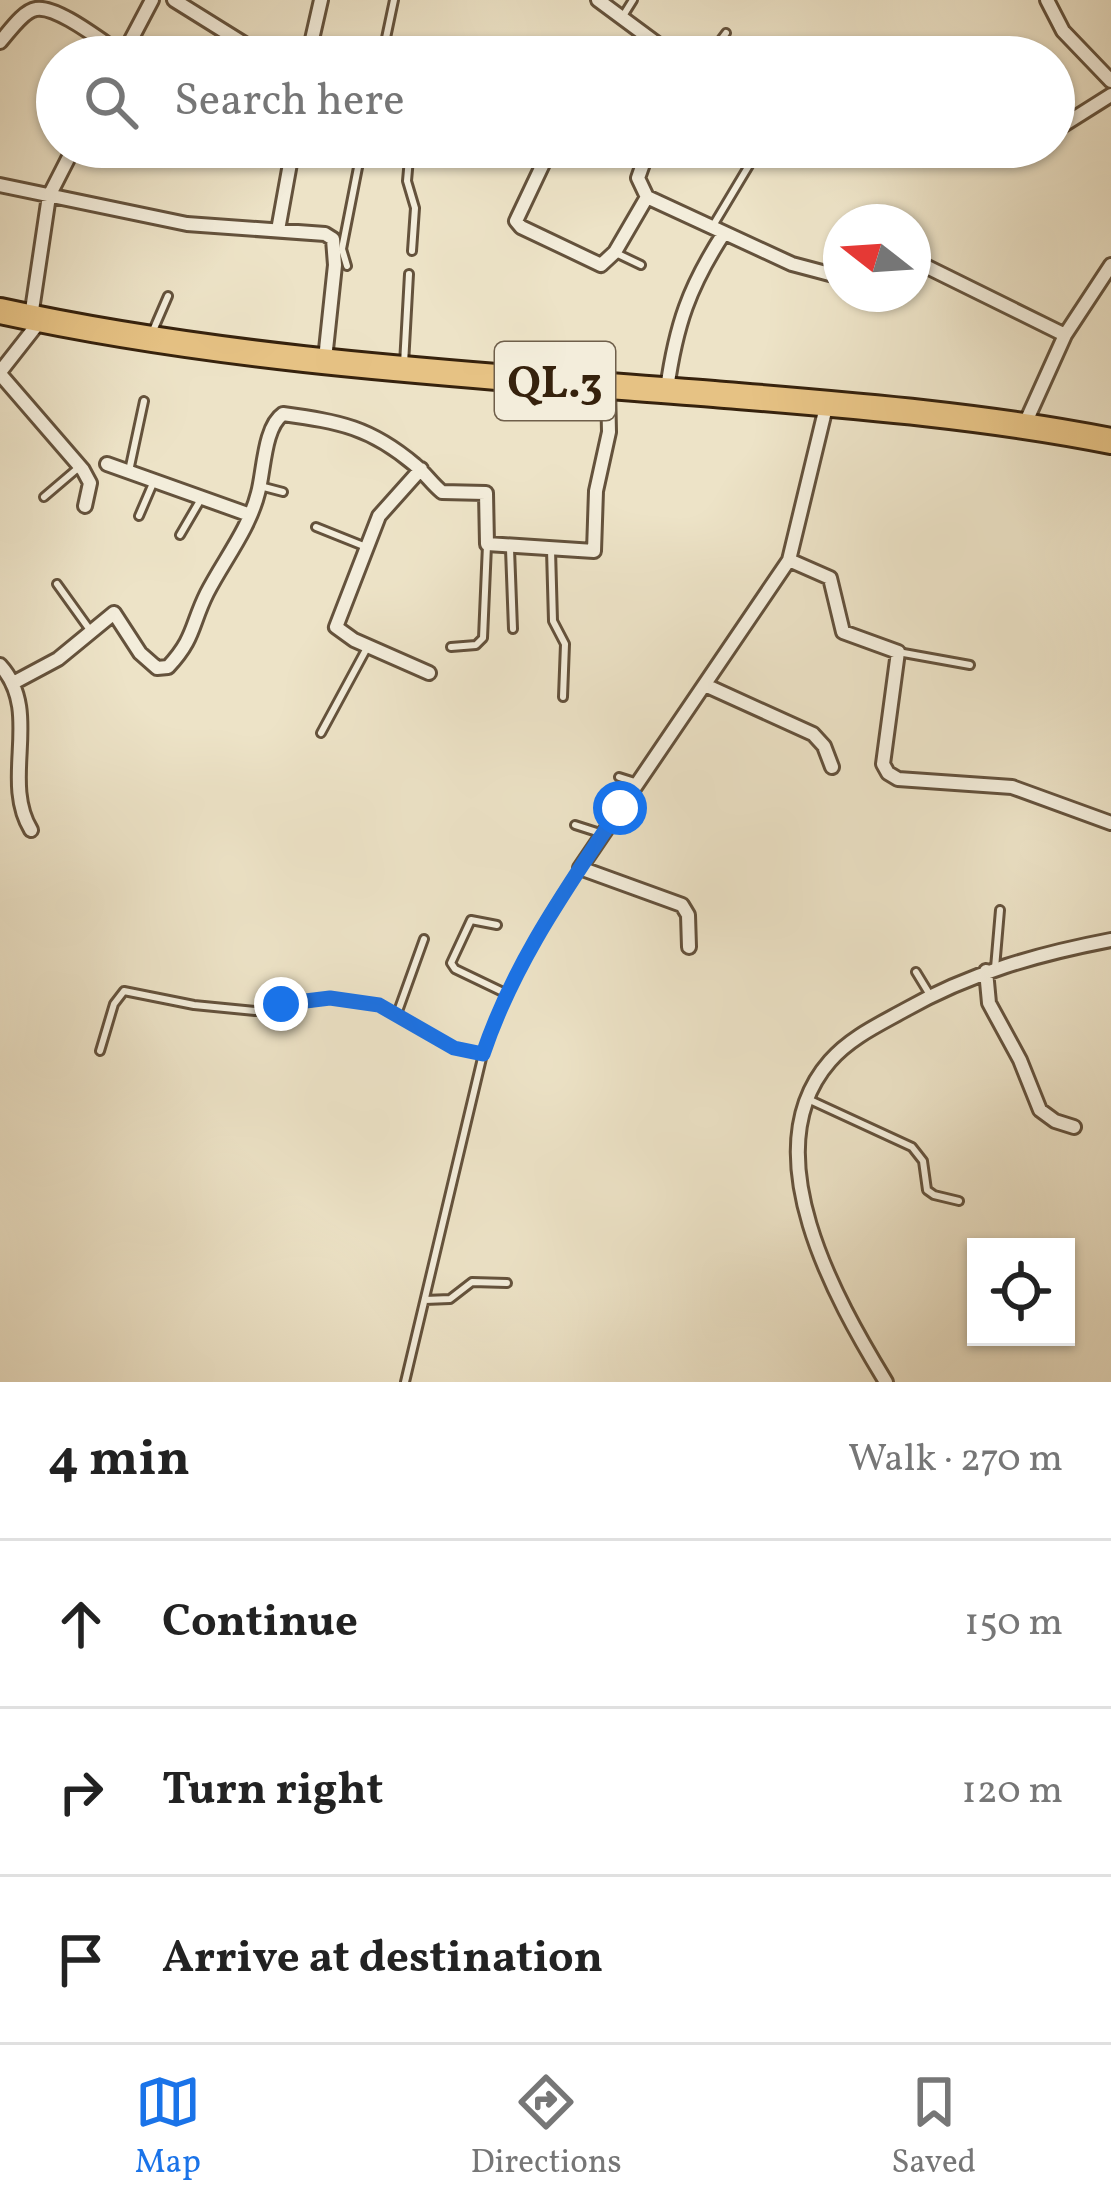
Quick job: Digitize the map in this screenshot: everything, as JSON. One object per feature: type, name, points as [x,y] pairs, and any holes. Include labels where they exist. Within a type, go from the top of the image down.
[{"type":"highway","name":"QL.3","points":[[2,314],[325,359],[827,403],[1024,425],[1111,441]]},
{"type":"street","points":[[174,0],[232,36]]},
{"type":"street","points":[[313,36],[321,0]]},
{"type":"street","points":[[598,0],[648,36]]},
{"type":"street","points":[[1047,0],[1068,36]]},
{"type":"street","points":[[131,36],[147,2]]},
{"type":"street","points":[[0,42],[31,9],[40,8],[92,36]]},
{"type":"street","points":[[1075,43],[1111,81]]},
{"type":"street","points":[[1075,118],[1111,95]]},
{"type":"street","points":[[63,168],[49,196],[36,319],[0,373],[80,466],[90,483],[85,506]]},
{"type":"street","points":[[278,230],[289,168]]},
{"type":"street","points":[[542,168],[518,224],[596,264],[605,264],[615,252],[646,197]]},
{"type":"street","points":[[642,168],[638,178],[646,197],[792,264],[823,272]]},
{"type":"street","points":[[0,185],[187,224],[325,234],[333,239],[335,265],[325,359]]},
{"type":"street","points":[[667,390],[682,311],[718,230]]},
{"type":"street","points":[[1024,425],[1065,335],[1111,265]]},
{"type":"street","points":[[931,269],[1065,335]]},
{"type":"street","points":[[15,682],[58,659],[114,613],[140,653],[157,668],[168,667],[190,641],[206,595],[250,515],[274,422],[283,414],[370,432],[421,469],[442,492],[486,493],[487,544],[589,554],[596,545],[596,491],[609,432],[608,386]]},
{"type":"street","points":[[689,947],[688,915],[682,904],[580,868],[789,560],[827,403]]},
{"type":"street","points":[[106,464],[250,515]]},
{"type":"street","points":[[421,469],[379,516],[336,627],[429,673]]},
{"type":"street","points":[[789,560],[830,578],[843,632],[898,652],[884,764],[888,773],[898,779],[1012,788],[1111,823]]},
{"type":"street","points":[[0,665],[15,682],[22,731],[19,806],[31,830]]},
{"type":"street","points":[[705,685],[813,734],[828,752],[832,767]]},
{"type":"street","points":[[886,1382],[808,1224],[799,1146],[809,1100],[826,1065],[842,1048],[931,996],[991,970],[1111,940]]},
{"type":"street","points":[[991,970],[989,1003],[1040,1110],[1074,1127]]},
{"type":"lane","points":[[386,36],[394,0]]},
{"type":"lane","points":[[622,16],[633,0]]},
{"type":"lane","points":[[347,266],[342,249],[358,168]]},
{"type":"lane","points":[[408,168],[415,208],[412,251]]},
{"type":"lane","points":[[718,230],[749,168]]},
{"type":"lane","points":[[615,252],[641,265]]},
{"type":"lane","points":[[404,367],[410,274]]},
{"type":"lane","points":[[150,337],[168,296]]},
{"type":"lane","points":[[129,471],[144,400]]},
{"type":"lane","points":[[44,497],[80,466]]},
{"type":"lane","points":[[139,516],[155,479]]},
{"type":"lane","points":[[260,485],[284,492]]},
{"type":"lane","points":[[180,535],[201,500]]},
{"type":"lane","points":[[316,527],[366,547]]},
{"type":"lane","points":[[451,647],[476,645],[482,638],[487,544]]},
{"type":"lane","points":[[510,546],[513,629]]},
{"type":"lane","points":[[551,550],[553,621],[565,644],[563,697]]},
{"type":"lane","points":[[57,584],[90,631]]},
{"type":"lane","points":[[321,733],[368,646]]},
{"type":"lane","points":[[898,652],[970,665]]},
{"type":"lane","points":[[619,777],[638,783]]},
{"type":"lane","points":[[575,825],[603,834]]},
{"type":"lane","points":[[405,1382],[483,1054],[505,993],[545,919],[580,868]]},
{"type":"lane","points":[[991,970],[1000,910]]},
{"type":"lane","points":[[497,925],[470,920],[451,963],[505,993]]},
{"type":"lane","points":[[397,1014],[424,939]]},
{"type":"lane","points":[[916,972],[931,996]]},
{"type":"lane","points":[[100,1051],[113,1004],[124,991],[255,1011],[330,998],[379,1005],[454,1048],[483,1054]]},
{"type":"lane","points":[[809,1100],[912,1148],[922,1161],[927,1190],[959,1201]]},
{"type":"lane","points":[[425,1300],[450,1299],[472,1282],[507,1283]]},
{"type":"route","points":[[281,1004],[330,998],[379,1005],[454,1048],[483,1054],[499,1006],[533,939],[620,808]]}]
